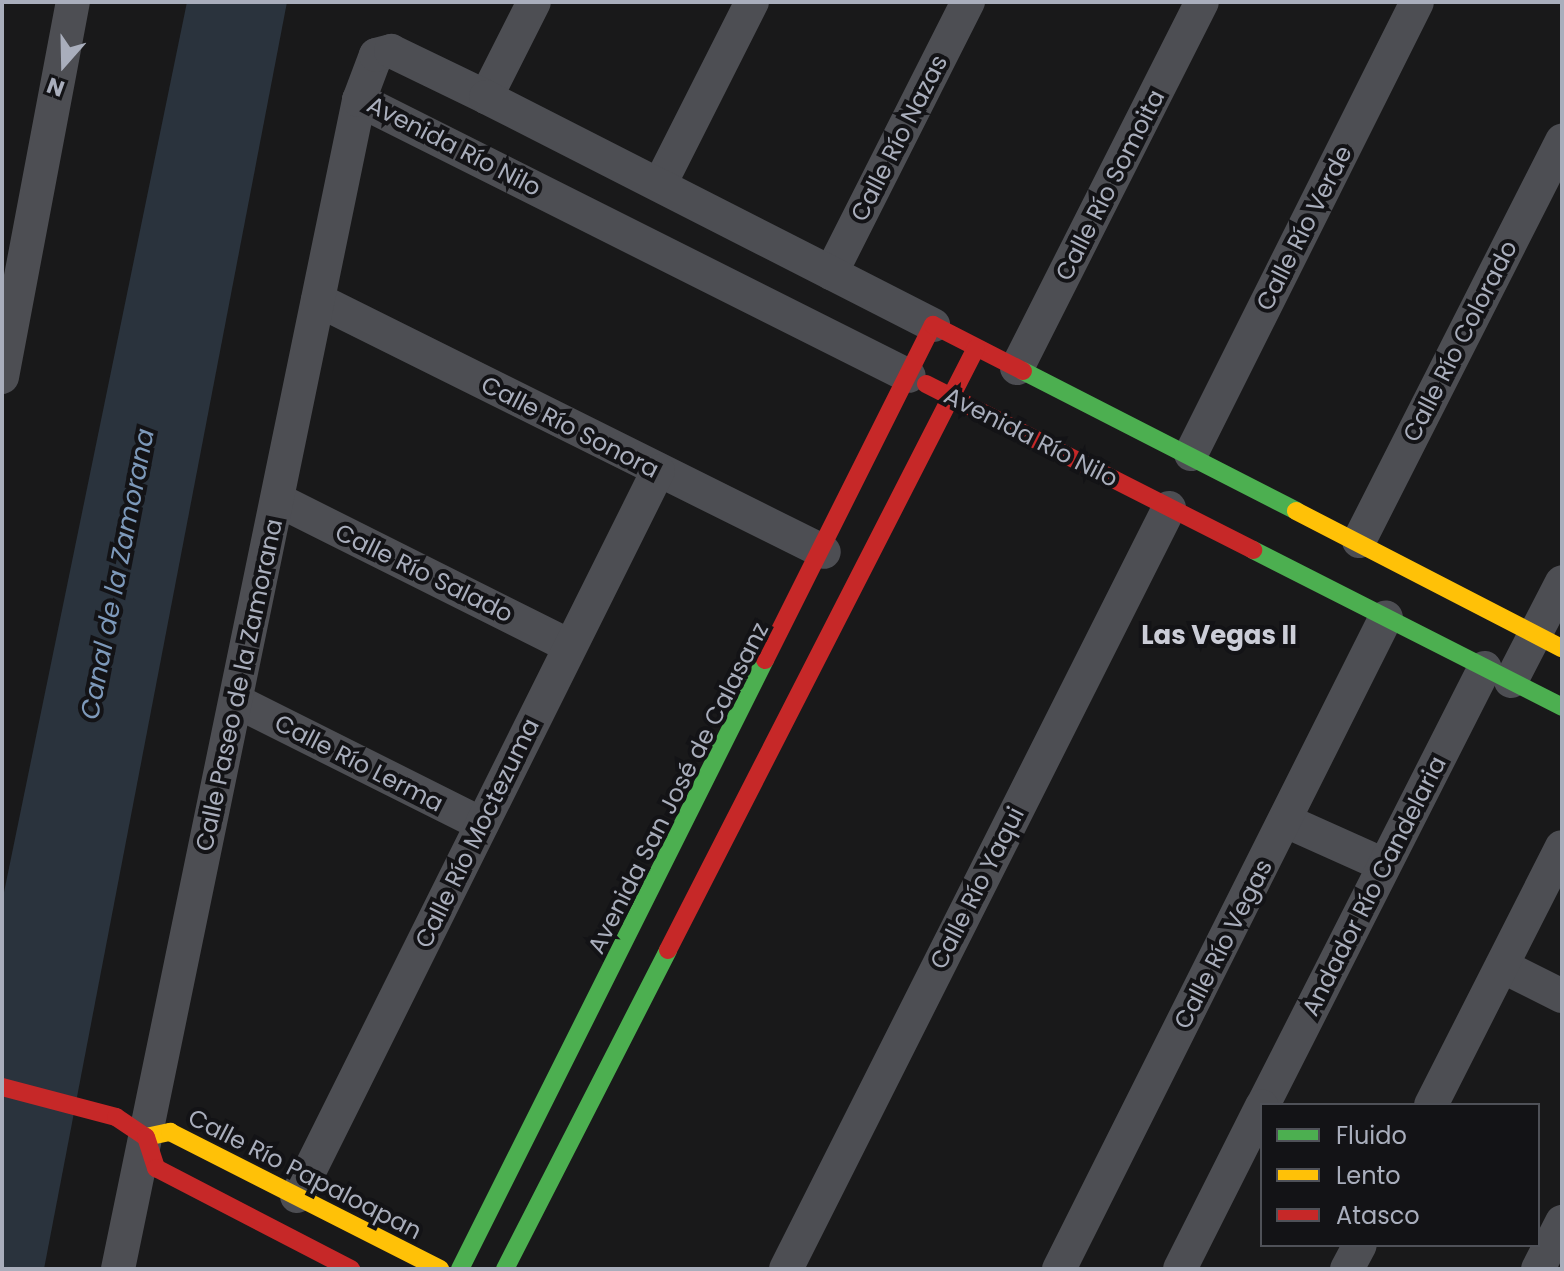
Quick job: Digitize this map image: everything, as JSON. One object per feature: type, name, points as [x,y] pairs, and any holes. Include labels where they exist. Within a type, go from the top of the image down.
[{"type":"street","points":[[2,377],[73,2]]},
{"type":"street","points":[[486,97],[534,2]]},
{"type":"street","points":[[660,184],[752,2]]},
{"type":"street","name":"Calle Río Nazas","points":[[831,273],[968,2]]},
{"type":"street","name":"Calle Río Somoita","points":[[1017,368],[1202,2]]},
{"type":"street","name":"Calle Río Verde","points":[[1191,454],[1417,2]]},
{"type":"street","name":"Avenida Río Nilo","points":[[1549,641],[1191,454],[976,348],[660,184],[486,97],[383,50],[359,100],[1562,707]]},
{"type":"street","name":"Calle Paseo de la Zamorana","points":[[118,1269],[359,100]]},
{"type":"street","name":"Calle Río Colorado","points":[[1359,541],[1562,141]]},
{"type":"street","name":"Calle Río Sonora","points":[[318,300],[824,552]]},
{"type":"street","name":"Avenida San José de Calasanz","points":[[460,1269],[824,552],[933,325]]},
{"type":"street","points":[[505,1269],[976,348]]},
{"type":"street","name":"Calle Río Moctezuma","points":[[297,1196],[658,471]]},
{"type":"street","name":"Calle Río Salado","points":[[278,500],[570,646]]},
{"type":"street","name":"Calle Río Yaqui","points":[[786,1269],[1169,508]]},
{"type":"street","name":"Andador Río Candelaria","points":[[1264,1103],[1384,865],[1498,674],[1549,641],[1562,582]]},
{"type":"street","name":"Calle Río Vegas","points":[[1059,1269],[1386,617]]},
{"type":"street","name":"Calle Río Lerma","points":[[236,701],[482,824]]},
{"type":"street","points":[[1286,821],[1384,865]]},
{"type":"street","points":[[1432,1103],[1502,966],[1553,886],[1562,847]]},
{"type":"street","points":[[1502,966],[1562,996]]},
{"type":"street","name":"Calle Río Papaloapan","points":[[2,1087],[81,1105],[146,1137],[170,1132],[440,1269]]},
{"type":"street","name":"Andador Río Candelaria","points":[[1180,1269],[1260,1110]]},
{"type":"street","points":[[146,1137],[156,1168],[351,1269]]},
{"type":"street","points":[[1538,1269],[1562,1222]]},
{"type":"street","points":[[1347,1269],[1359,1247]]},
{"type":"water","name":"Canal de la Zamorana","points":[[187,2],[287,2],[44,1269],[2,1269],[2,902]]},
{"type":"traffic: fast","points":[[1023,371],[1296,511]]},
{"type":"traffic: fast","points":[[1253,550],[1562,707]]},
{"type":"traffic: fast","points":[[460,1269],[765,660]]},
{"type":"traffic: fast","points":[[505,1269],[668,950]]},
{"type":"traffic: slow","points":[[1296,511],[1562,648]]},
{"type":"traffic: slow","points":[[146,1137],[170,1132],[440,1269]]},
{"type":"traffic: jam","points":[[765,660],[933,325],[1023,371]]},
{"type":"traffic: jam","points":[[668,950],[976,348]]},
{"type":"traffic: jam","points":[[926,384],[1253,550]]},
{"type":"traffic: jam","points":[[2,1087],[116,1117],[146,1137],[156,1168],[351,1269]]},
{"type":"district","name":"Las Vegas II","points":[[1219,636]]}]
